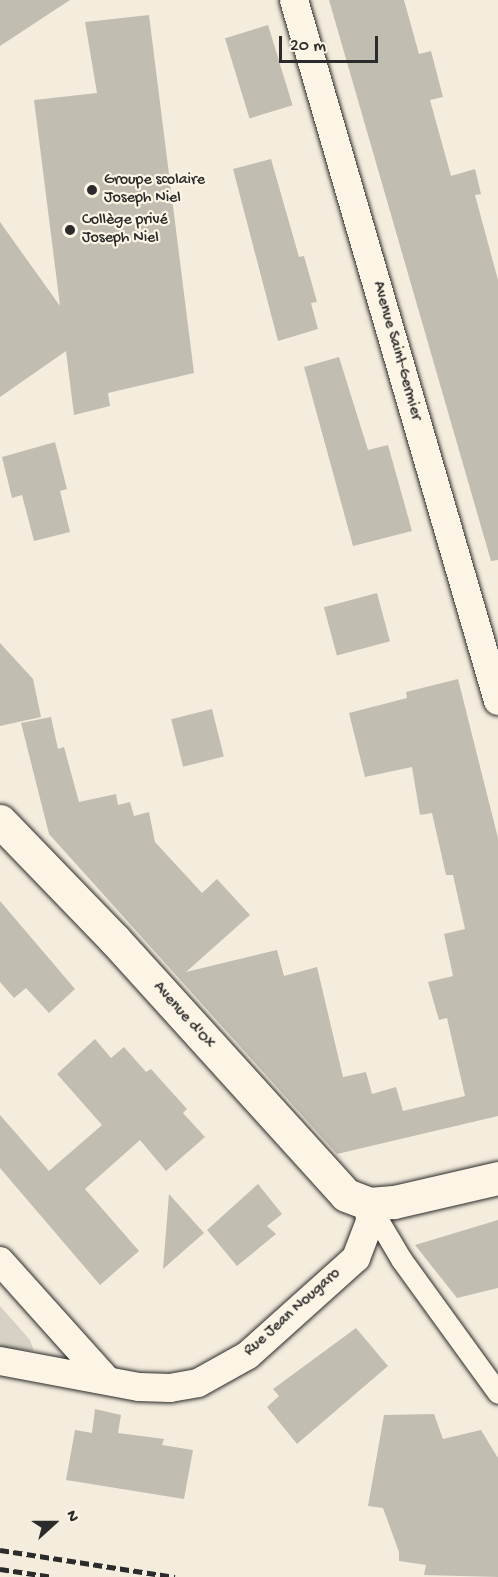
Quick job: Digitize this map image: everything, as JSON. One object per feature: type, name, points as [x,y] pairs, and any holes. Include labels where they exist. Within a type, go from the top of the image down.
[{"type":"street","name":"Avenue Saint-Germier","points":[[294,0],[498,701]]},
{"type":"street","name":"Avenue d'Ox","points":[[0,821],[114,939],[332,1182],[346,1195],[369,1204]]},
{"type":"street","points":[[498,1178],[394,1202],[369,1204],[401,1259],[498,1393]]},
{"type":"street","name":"Rue Jean Nougaro","points":[[0,1361],[105,1378],[139,1387],[170,1388],[198,1383],[249,1355],[356,1257],[370,1222],[369,1204]]},
{"type":"street","points":[[0,1261],[105,1378]]},
{"type":"shaded area","points":[[0,1306],[30,1340],[34,1351],[0,1348]]},
{"type":"building","points":[[0,0],[70,0],[0,46]]},
{"type":"building","points":[[329,0],[404,0],[419,54],[431,51],[443,97],[430,100],[451,176],[475,169],[481,194],[475,195],[498,280],[498,560],[491,561]]},
{"type":"building","name":"Groupe scolaire Joseph Niel","points":[[149,15],[194,373],[108,393],[110,406],[74,415],[66,351],[0,397],[0,222],[60,306],[34,100],[97,93],[85,22]]},
{"type":"building","points":[[268,25],[293,105],[250,118],[225,38]]},
{"type":"building","points":[[271,159],[299,257],[304,256],[317,302],[311,303],[318,329],[278,341],[233,169]]},
{"type":"building","points":[[339,357],[368,450],[388,445],[412,531],[353,546],[304,367]]},
{"type":"building","points":[[55,442],[67,489],[60,491],[70,532],[34,541],[22,495],[12,498],[2,457]]},
{"type":"building","points":[[377,593],[390,641],[337,656],[324,607]]},
{"type":"building","points":[[0,643],[33,679],[41,717],[0,726]]},
{"type":"building","points":[[458,679],[498,838],[498,1116],[337,1154],[49,834],[21,723],[51,717],[58,749],[64,747],[79,802],[116,794],[118,805],[130,802],[134,816],[149,812],[155,842],[202,893],[217,879],[250,915],[186,972],[277,950],[284,976],[317,967],[343,1077],[366,1072],[372,1094],[396,1087],[403,1111],[465,1096],[447,1018],[439,1020],[428,982],[453,976],[444,934],[465,929],[453,875],[446,875],[432,813],[420,815],[412,767],[365,777],[349,713],[407,698],[406,692]]},
{"type":"building","points":[[212,709],[224,757],[183,767],[171,719]]},
{"type":"building","points":[[0,901],[75,989],[49,1013],[26,988],[14,998],[0,982]]},
{"type":"building","points":[[95,1039],[111,1058],[124,1047],[146,1072],[151,1069],[187,1109],[183,1113],[205,1137],[166,1171],[140,1140],[85,1189],[139,1251],[100,1285],[0,1168],[0,1115],[49,1171],[102,1125],[57,1074]]},
{"type":"building","points":[[258,1184],[282,1214],[267,1226],[276,1234],[237,1266],[207,1230]]},
{"type":"building","points":[[169,1194],[204,1233],[163,1269]]},
{"type":"building","points":[[498,1220],[498,1288],[457,1298],[415,1245]]},
{"type":"building","points":[[356,1328],[388,1366],[297,1444],[267,1407],[279,1396],[273,1389]]},
{"type":"building","points":[[95,1409],[121,1415],[118,1433],[164,1439],[162,1445],[193,1450],[184,1499],[66,1480],[75,1430],[92,1433]]},
{"type":"building","points":[[434,1414],[443,1439],[481,1430],[498,1458],[498,1577],[424,1575],[426,1565],[399,1561],[399,1552],[383,1508],[368,1506],[384,1415]]},
{"type":"railway","points":[[0,1550],[175,1577]]},
{"type":"railway","points":[[0,1569],[53,1577]]},
{"type":"place","name":"Groupe scolaire Joseph Niel","points":[[92,190]]},
{"type":"place","name":"Collège privé Joseph Niel","points":[[70,230]]}]
